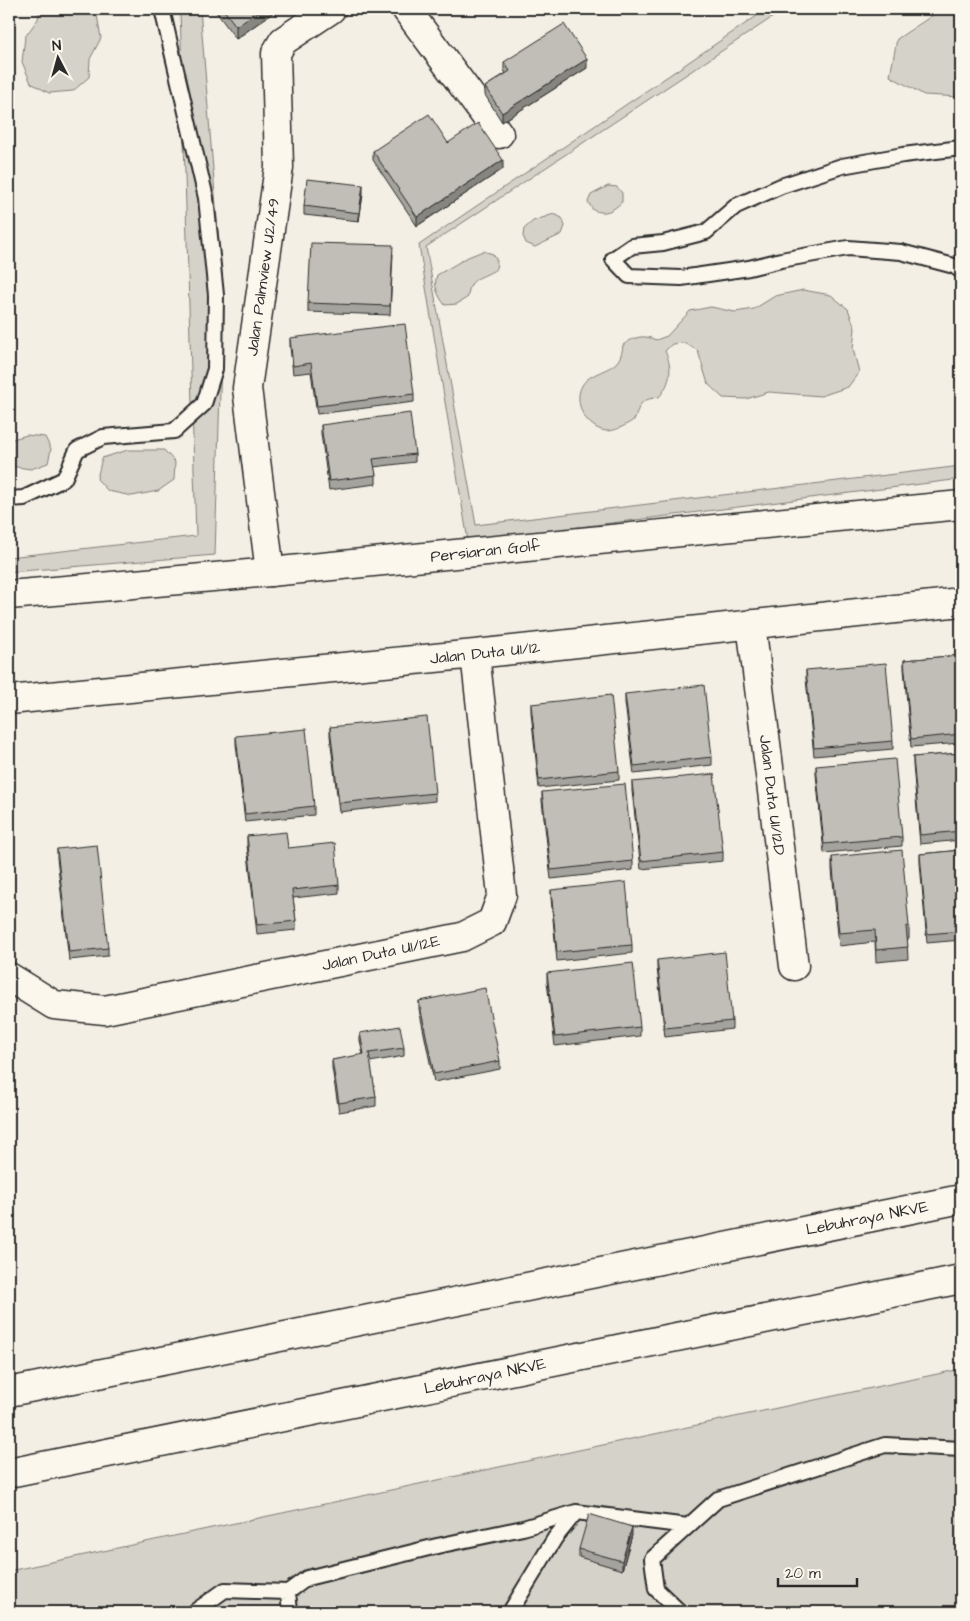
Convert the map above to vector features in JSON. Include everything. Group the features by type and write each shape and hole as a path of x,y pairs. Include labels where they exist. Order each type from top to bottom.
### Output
{"main road":[{"name":"Jalan Palmview U2/49","path":"270,572 248,388 279,167 276,53 282,41 331,9"},
{"path":"406,9 499,134"},
{"name":"Persiaran Golf","path":"9,594 270,572 961,505"},
{"name":"Jalan Duta U1/12","path":"9,700 475,654 961,602"},
{"name":"Jalan Duta U1/12D","path":"750,624 794,966"},
{"name":"Jalan Duta U1/12E","path":"9,977 54,1005 105,1010 462,936 492,922 502,895 475,654"},
{"name":"Lebuhraya NKVE","path":"9,1392 961,1199"},
{"name":"Lebuhraya NKVE","path":"9,1473 961,1279"}],"lane":[{"path":"9,499 24,498 64,478 78,450 103,437 174,431 204,404 215,369 216,295 206,198 162,9"},
{"path":"961,148 903,154 842,166 781,186 736,206 706,232 664,243 632,246 613,259 629,276 681,278 749,268 781,260 848,248 901,252 954,266 961,271"},
{"path":"680,1612 656,1589 652,1559 718,1499 885,1445 961,1449"},
{"path":"194,1612 225,1590 288,1592 307,1578 437,1546 523,1528 576,1512 688,1526"},
{"path":"510,1612 555,1538 576,1512"},
{"path":"288,1592 290,1612"}],"shaded area":[{"path":"40,9 91,9 97,15 101,38 90,59 89,77 73,91 49,93 31,83 22,62 25,37 38,19"},
{"path":"180,9 200,9 223,293 215,555 9,572 9,557 196,536"},
{"path":"767,9 785,9 426,247 476,525 961,466 961,479 468,541 419,245"},
{"path":"942,9 961,9 961,97 924,95 890,76 897,39"},
{"path":"608,186 617,187 622,193 622,202 609,211 593,210 588,202 591,195"},
{"path":"554,214 562,218 565,226 562,234 535,247 526,243 523,236 524,229 533,221"},
{"path":"483,251 493,254 497,261 496,269 477,279 471,285 468,297 457,304 445,305 437,291 437,275 468,257"},
{"path":"803,290 831,295 848,309 855,328 853,349 859,372 848,387 821,396 769,392 746,399 723,398 708,384 698,351 685,343 672,344 665,351 670,369 666,386 659,397 648,399 640,405 635,419 618,429 606,431 594,426 584,416 579,401 582,386 589,378 616,363 622,353 623,345 627,342 639,337 656,340 667,336 690,311 711,307 735,312 754,309 775,296"},
{"path":"27,435 45,437 51,449 48,463 31,469 9,466 9,440"},
{"path":"128,450 164,450 175,462 174,480 158,491 132,496 108,491 97,479 102,458"},
{"path":"961,1369 961,1612 9,1612 9,1571"}],"building":[{"path":"223,9 261,9 236,26"},
{"path":"564,24 587,59 502,113 485,87 510,71 504,62"},
{"path":"429,114 448,143 478,123 503,160 417,217 373,151"},
{"path":"307,179 363,185 359,213 304,206"},
{"path":"311,243 393,245 390,306 308,303"},
{"path":"405,324 414,394 317,406 311,363 293,366 290,338"},
{"path":"410,413 415,454 373,459 376,475 329,481 321,425"},
{"path":"961,655 961,734 911,739 904,660"},
{"path":"886,663 893,741 814,748 806,670"},
{"path":"704,685 712,757 634,766 625,694"},
{"path":"611,695 619,771 539,780 531,704"},
{"path":"427,717 435,793 339,803 330,727"},
{"path":"306,729 314,806 245,814 236,736"},
{"path":"961,753 961,831 920,835 913,757"},
{"path":"895,759 902,837 824,844 816,766"},
{"path":"714,774 723,852 641,861 632,782"},
{"path":"625,784 633,861 551,870 542,792"},
{"path":"286,832 288,848 335,843 339,885 292,890 296,921 257,925 247,836"},
{"path":"97,845 108,948 69,952 57,849"},
{"path":"902,850 909,926 906,927 908,947 876,950 875,930 839,933 832,857"},
{"path":"961,850 961,931 927,934 920,854"},
{"path":"626,882 632,945 557,952 551,890"},
{"path":"725,952 732,1021 665,1028 657,960"},
{"path":"633,963 640,1027 555,1037 547,973"},
{"path":"485,988 500,1061 434,1074 419,1001"},
{"path":"400,1026 404,1048 369,1053 376,1097 339,1103 332,1060 364,1054 360,1033"},
{"path":"589,1514 632,1527 622,1561 579,1549"}]}
